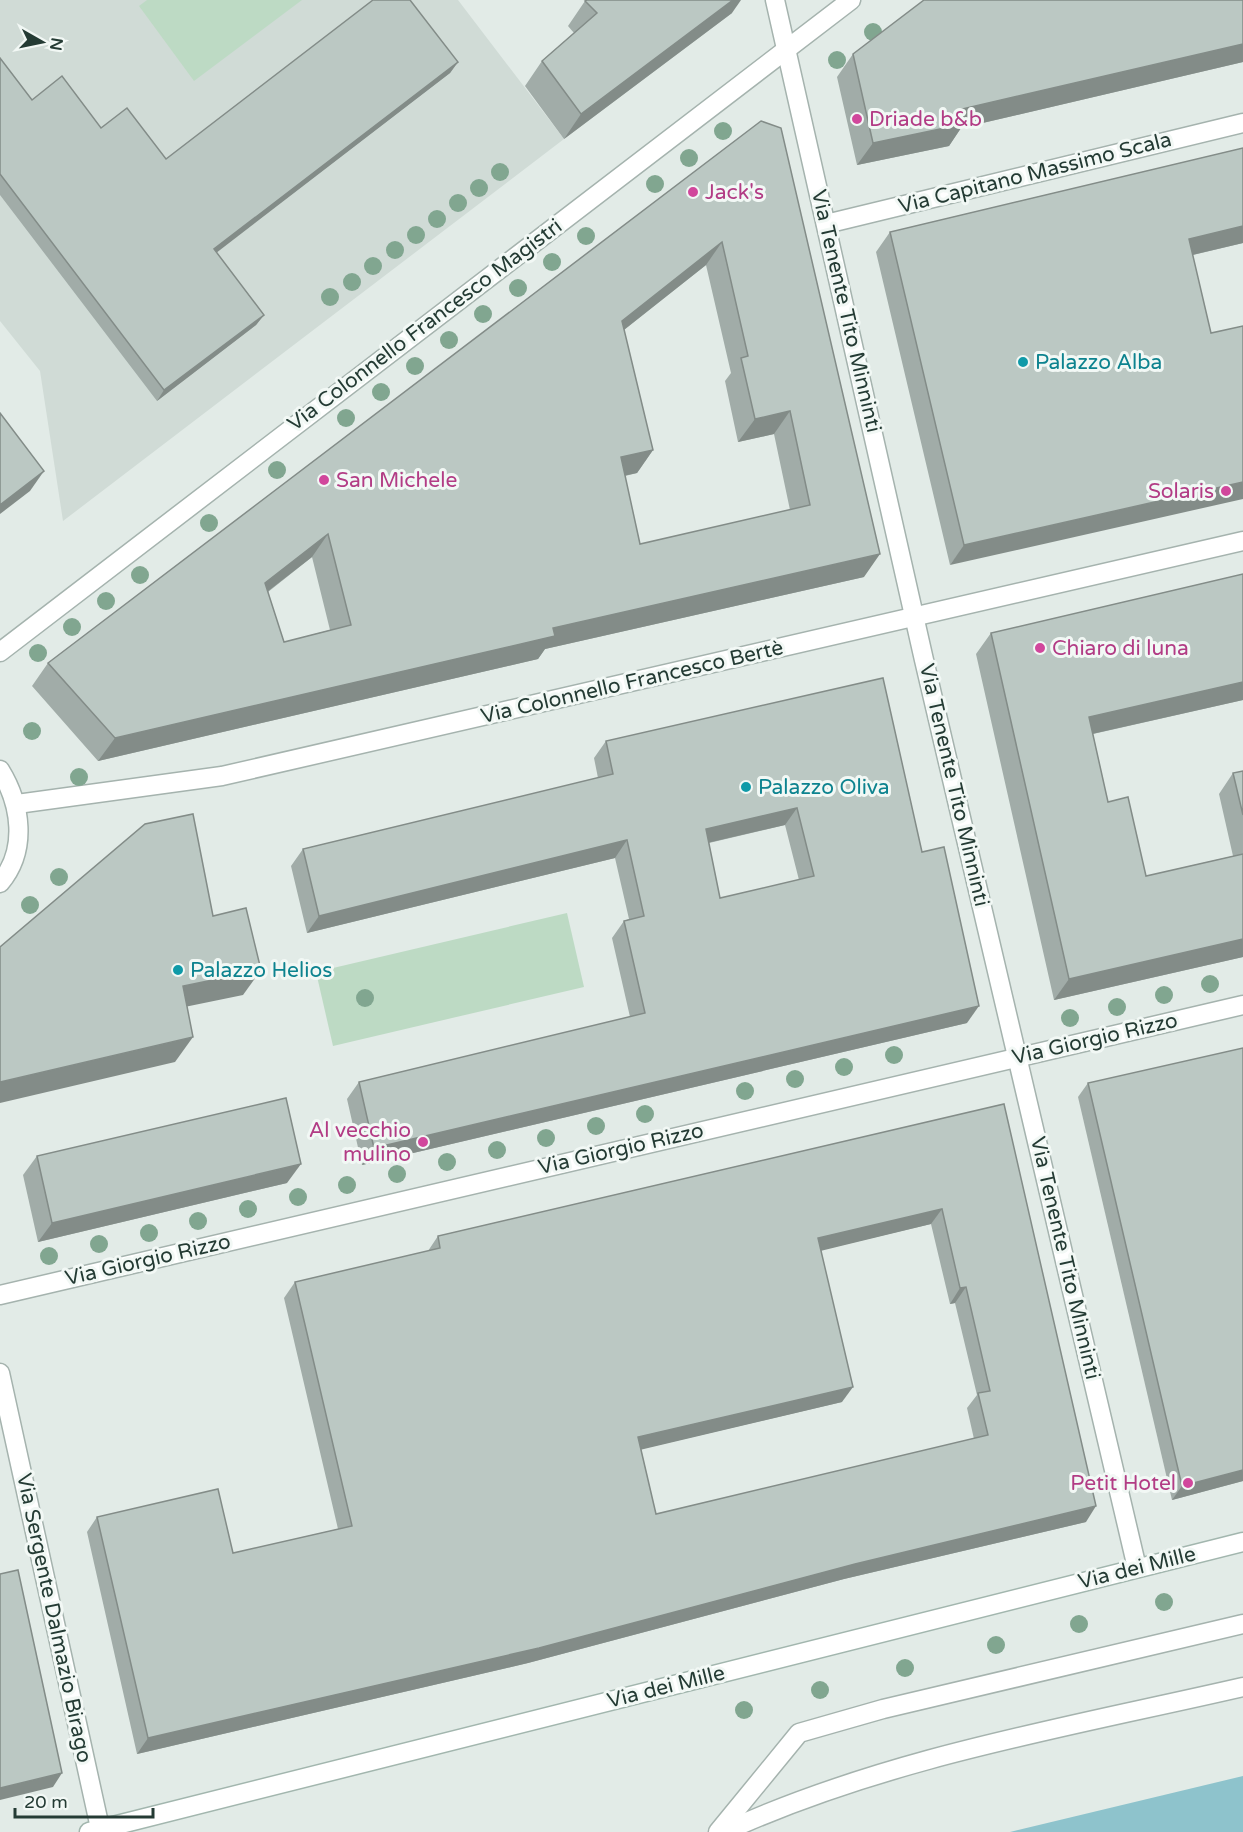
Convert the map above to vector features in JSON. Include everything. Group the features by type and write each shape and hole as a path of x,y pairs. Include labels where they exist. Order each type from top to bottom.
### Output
{"street":[{"name":"Via Tenente Tito Minninti","path":"775,0 915,617 1137,1568"},
{"name":"Via Colonnello Francesco Magistri","path":"0,652 851,0"},
{"name":"Via Capitano Massimo Scala","path":"826,224 1243,123"},
{"name":"Via Colonnello Francesco Bertè","path":"17,804 222,776 1243,541"},
{"path":"0,770 17,804 19,829 15,854 0,883"},
{"name":"Via Giorgio Rizzo","path":"0,1295 1243,1005"},
{"name":"Via Sergente Dalmazio Birago","path":"0,1373 95,1830"},
{"name":"Via dei Mille","path":"95,1830 1243,1542"},
{"path":"718,1832 799,1733 883,1709 1243,1624"},
{"path":"724,1832 757,1817 897,1767 1243,1687"}],"shaded area":[{"path":"0,0 458,0 564,139 63,521 40,371 0,321"}],"green space":[{"path":"147,0 302,0 194,81 139,6"},
{"path":"567,913 584,987 333,1046 316,972"}],"water":[{"path":"1243,1776 1243,1832 1010,1832"}],"building":[{"path":"373,0 410,0 458,62 214,249 264,315 164,390 0,174 0,58 32,100 62,76 101,128 127,108 166,159"},
{"path":"733,0 581,114 542,61 597,13 585,1"},
{"path":"924,0 1243,0 1243,44 962,109 964,124 873,143 853,54"},
{"path":"761,121 781,128 880,554 553,628 555,636 115,738 48,663","holes":["722,242 748,356 741,358 755,419 790,411 810,505 640,544 621,457 653,450 622,321","328,534 351,625 284,642 265,583"]},
{"path":"1243,148 1243,226 1189,239 1211,333 1243,326 1243,482 964,545 890,232"},
{"path":"0,413 44,471 0,505"},
{"path":"1243,574 1243,682 1089,717 1108,802 1128,797 1146,876 1243,854 1243,939 1069,979 991,633"},
{"path":"883,678 922,852 944,847 979,1006 374,1148 359,1082 645,1013 624,921 644,916 627,840 319,916 303,849 613,774 606,741","holes":["797,808 814,876 720,898 706,829"]},
{"path":"1243,771 1243,815 1233,773"},
{"name":"Palazzo Helios","path":"193,814 213,916 246,908 261,970 183,986 193,1037 0,1082 0,947 145,824"},
{"path":"1243,1048 1243,1470 1182,1486 1088,1083"},
{"path":"286,1098 301,1164 52,1223 37,1156"},
{"path":"1004,1104 1096,1506 855,1564 539,1648 148,1738 97,1517 218,1489 233,1553 352,1526 295,1282 440,1248 438,1236","holes":["942,1209 960,1288 966,1287 990,1391 978,1393 988,1435 656,1514 638,1437 853,1387 818,1238"]},
{"path":"18,1570 62,1773 0,1788 0,1574"}],"place":[{"name":"Driade b&b","path":"857,119"},
{"name":"Jack's","path":"693,192"},
{"name":"Palazzo Alba","path":"1023,362"},
{"name":"San Michele","path":"324,480"},
{"name":"Solaris","path":"1226,491"},
{"name":"Chiaro di luna","path":"1040,648"},
{"name":"Palazzo Oliva","path":"746,787"},
{"name":"Palazzo Helios","path":"178,970"},
{"name":"Al vecchio mulino","path":"423,1142"},
{"name":"Petit Hotel","path":"1188,1483"}]}
